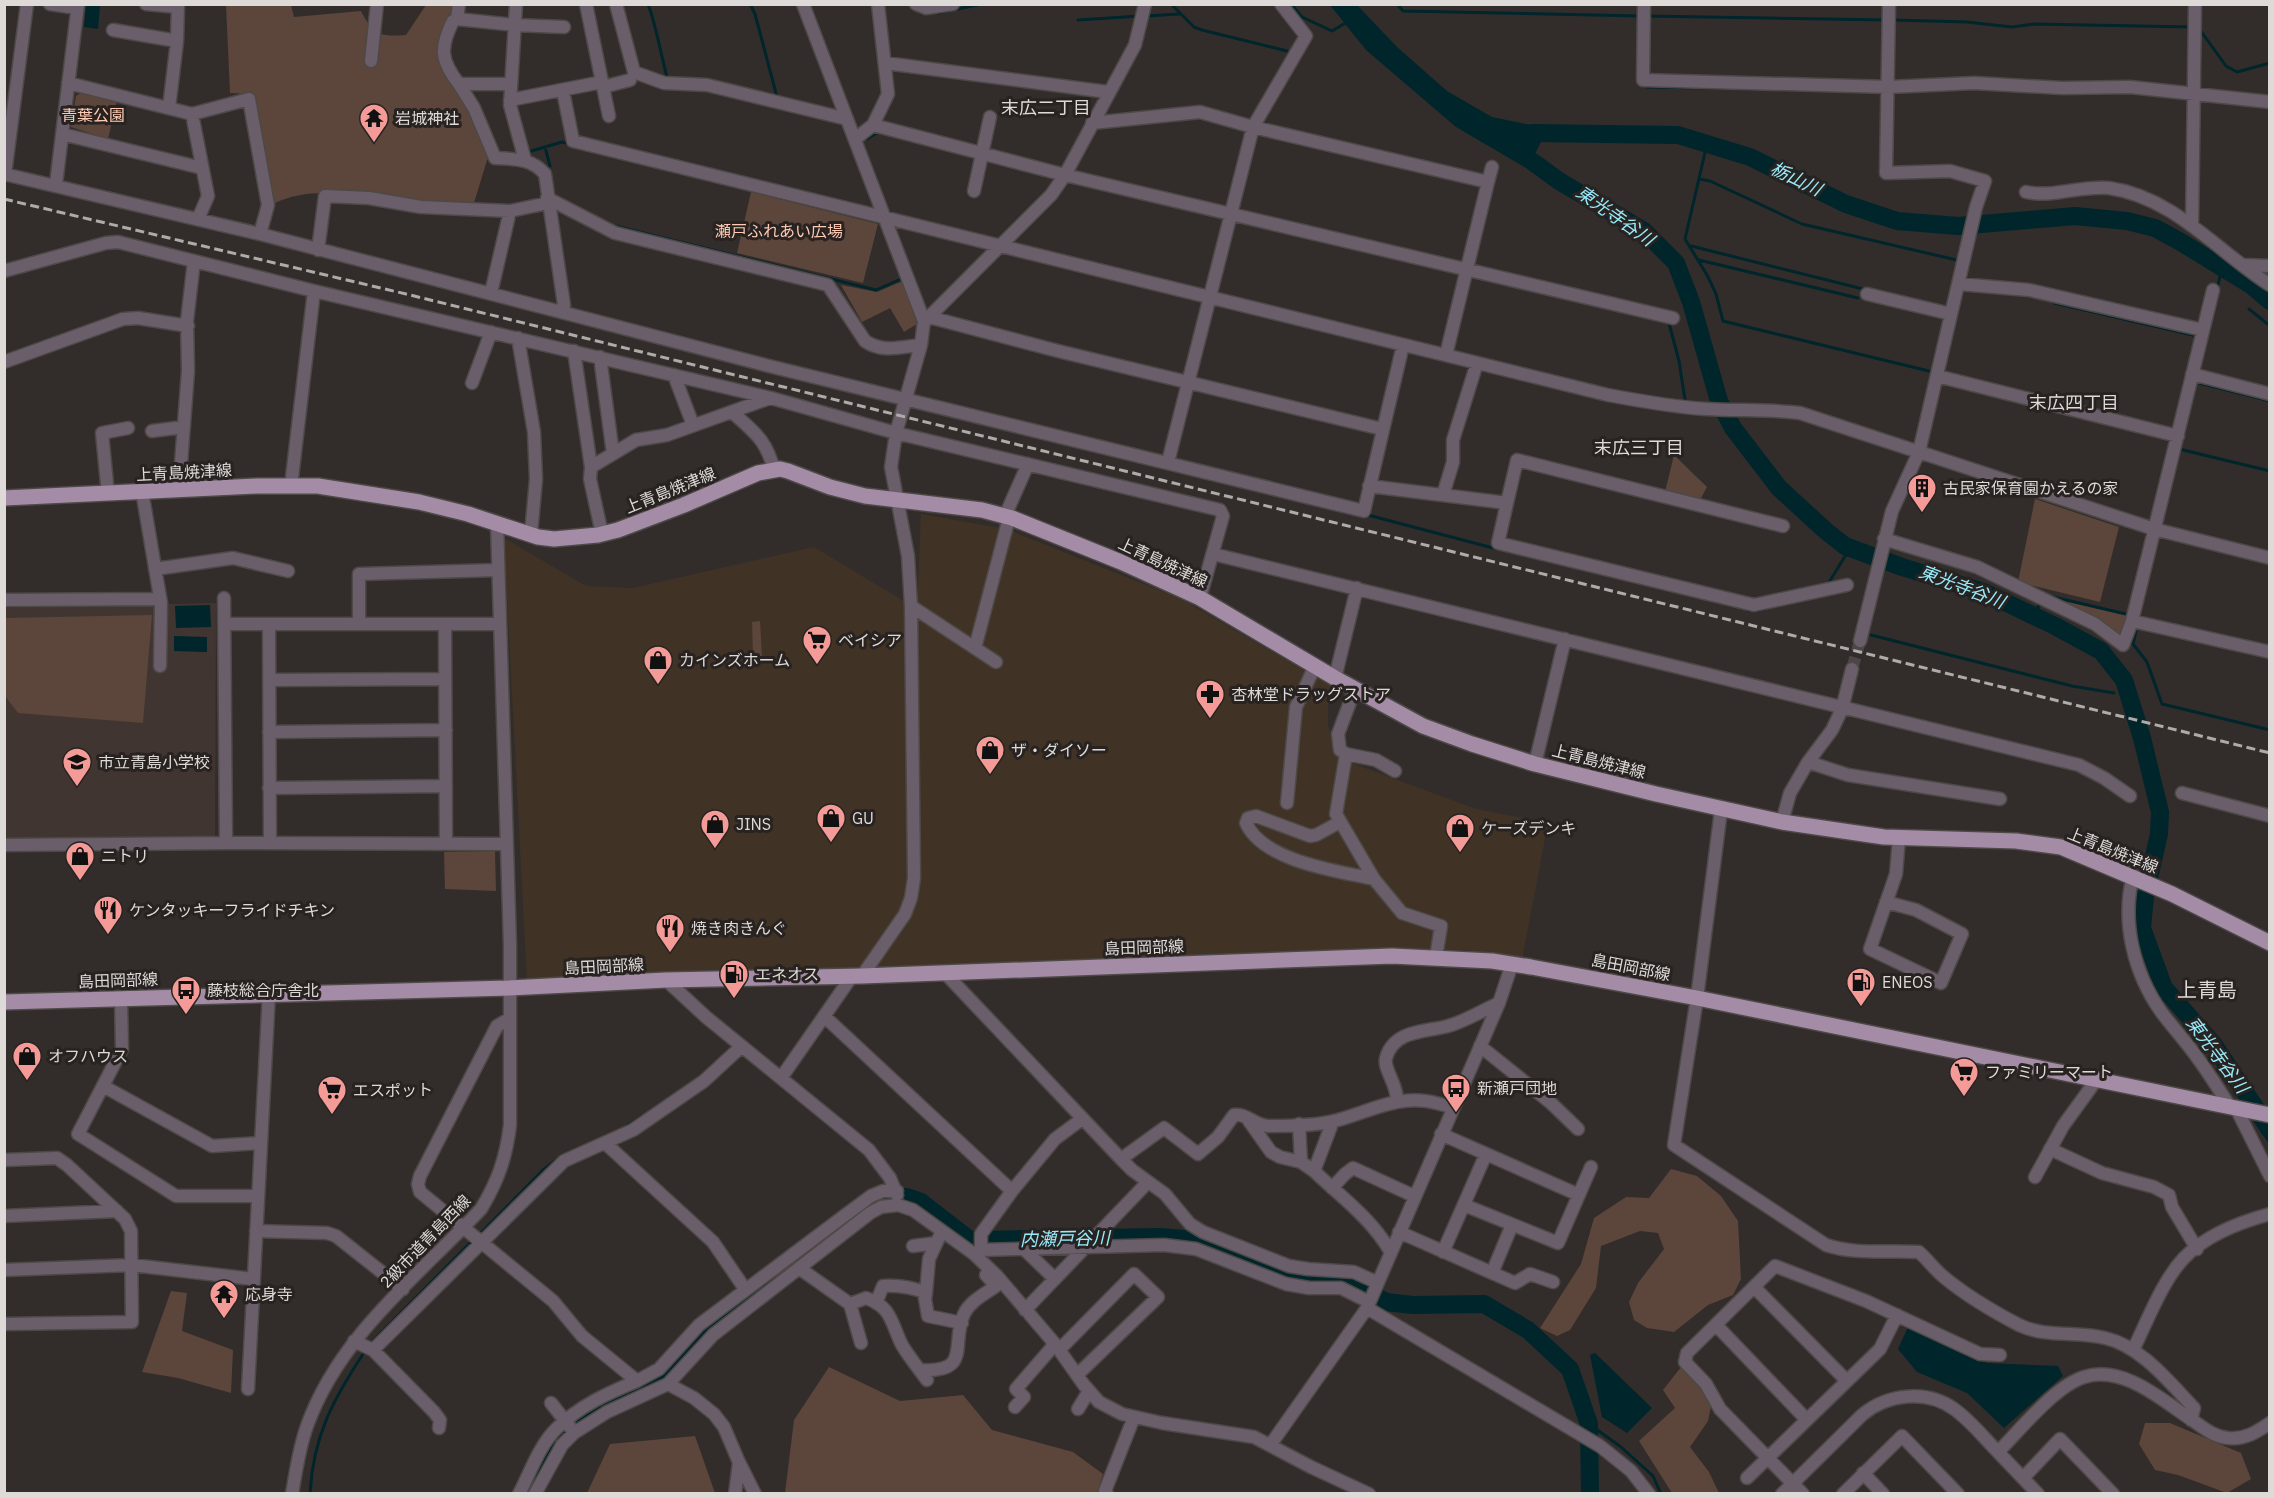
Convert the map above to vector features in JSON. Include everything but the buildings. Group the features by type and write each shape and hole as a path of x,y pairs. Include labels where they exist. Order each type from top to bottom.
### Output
{"main road":[{"name":"上青島焼津線","path":"4,498 318,486 419,502 554,539 602,534 640,523 758,473 774,470 788,471 840,490 899,501 982,510 1007,517 1121,562 1200,598 1335,678 1423,726 1472,744 1535,764 1721,810 1782,822 1840,832 1899,838 2016,842 2061,847 2168,892 2270,943"},
{"name":"島田岡部線","path":"4,1002 509,988 666,980 857,976 1336,958 1436,957 1512,964 1697,998 2270,1115"}],"street":[{"path":"27,4 7,132 5,174 56,184 260,234 561,311 565,314 906,399 1364,511 1403,345"},
{"path":"50,4 78,6 56,184"},
{"path":"146,4 178,6 177,41 169,108"},
{"path":"371,61 377,4"},
{"path":"458,19 459,4"},
{"path":"516,4 510,100 525,160"},
{"path":"586,4 609,116"},
{"path":"616,4 634,72 664,83 707,85 847,119"},
{"path":"802,4 927,319"},
{"path":"855,139 873,125 888,94 878,4"},
{"path":"916,4 926,8 953,4"},
{"path":"781,1078 824,1016 905,914 912,898 914,878 911,606 908,556 891,467 896,433 927,319 1051,195 1135,45 1145,4"},
{"path":"1168,462 1253,127 1306,36 1281,4"},
{"path":"1644,4 1643,80 1889,87 1974,83 2062,88 2130,87 2270,102"},
{"path":"1860,641 1892,511 1919,452 1976,207 1985,181 1950,171 1886,173 1889,4"},
{"path":"2192,226 2195,4"},
{"path":"561,311 564,305 545,174 540,168 525,160 495,158 474,108 444,60 443,48 453,21 458,19 514,26 564,27"},
{"path":"113,30 177,41"},
{"path":"885,63 1108,92"},
{"path":"510,100 630,80"},
{"path":"68,83 192,114 249,99 268,205 260,234"},
{"path":"459,84 511,84"},
{"path":"563,91 573,141 1608,394 1654,403 1707,409 1800,413 2154,529 2270,558"},
{"path":"1092,123 1193,112 1488,182"},
{"path":"192,114 208,196 198,219"},
{"path":"974,191 990,117"},
{"path":"873,125 1062,179 1230,220 1468,269 1673,318"},
{"path":"62,134 202,168"},
{"path":"1446,356 1492,167"},
{"path":"2026,192 2048,193 2085,187 2132,194 2153,203 2192,226 2244,265 2249,272 2270,285"},
{"path":"318,250 325,196 369,198 421,207 510,211 547,200 615,233 828,285 865,341 873,347 882,349 921,345"},
{"path":"491,293 510,211"},
{"path":"4,271 118,242 314,291 771,398 896,433 1220,510 1223,516 1200,598"},
{"path":"179,490 188,371 188,326 195,261"},
{"path":"2244,265 2270,266"},
{"path":"1959,284 2029,290 2203,330"},
{"path":"1883,541 1977,567 2095,624 2123,645 2132,621 2213,290"},
{"path":"291,486 314,291"},
{"path":"1867,294 1951,314"},
{"path":"4,362 123,319 138,318 188,326"},
{"path":"927,319 1382,429"},
{"path":"472,383 491,332"},
{"path":"518,338 534,432 536,479 531,534"},
{"path":"574,351 591,467 590,479 602,534"},
{"path":"600,357 613,454"},
{"path":"1443,495 1453,462 1453,440 1477,363"},
{"path":"2192,374 2270,394"},
{"path":"674,375 693,426"},
{"path":"1937,376 2178,436"},
{"path":"591,467 636,440 666,435 771,398"},
{"path":"732,412 762,439 774,470"},
{"path":"108,494 102,433 128,428"},
{"path":"152,431 184,428"},
{"path":"1783,526 1517,460 1498,543 1754,605 1847,585"},
{"path":"975,648 1007,517 1028,464"},
{"path":"1369,486 1507,503"},
{"path":"142,491 160,599 160,666"},
{"name":"2級市道青島西線","path":"292,1494 307,1426 334,1371 366,1326 482,1209 492,1191 507,1152 510,1125 507,844 497,524"},
{"path":"1213,554 2079,765 2104,778 2130,796"},
{"path":"155,569 233,558 288,571"},
{"path":"359,624 359,574 498,570"},
{"path":"1335,678 1357,588"},
{"path":"224,598 226,843"},
{"path":"4,600 160,599"},
{"path":"911,606 996,662"},
{"path":"2132,621 2270,652"},
{"path":"224,624 499,624"},
{"path":"269,624 270,843"},
{"path":"445,624 446,843"},
{"path":"1535,764 1565,639"},
{"path":"1287,803 1296,707 1315,666"},
{"path":"1782,822 1790,793 1808,762 1821,747 1842,709 1852,669"},
{"path":"270,680 445,679"},
{"path":"1355,689 1338,734 1340,750 1346,754 1376,760 1395,771"},
{"path":"269,732 446,730"},
{"path":"1346,754 1336,814 1374,879 1402,913 1441,926 1436,957"},
{"path":"1808,762 1848,775 2000,800"},
{"path":"270,788 446,786"},
{"path":"2182,793 2270,816"},
{"path":"1721,810 1697,998 1674,1145 1826,1245 1845,1251 1919,1252 1943,1277 2019,1325 2037,1331 2105,1338 2133,1350 2194,1408 2191,1420"},
{"path":"1341,822 1310,836 1256,816 1248,818 1246,823 1253,835 1273,850 1302,862 1374,879"},
{"path":"1886,902 1916,910 1962,934 1941,983 1870,949 1886,902 1896,874 1899,838"},
{"path":"4,845 507,844"},
{"path":"2133,876 2128,895 2130,931 2134,956 2143,982 2161,1011 2233,1107 2270,1176"},
{"path":"1271,1444 1368,1305 1499,1003 1512,964"},
{"path":"944,972 1121,1159 1165,1194 1190,1224 1203,1232 1289,1266 1354,1272 1375,1285"},
{"path":"666,980 868,1150 890,1178 897,1191 898,1205"},
{"path":"248,1389 269,993"},
{"path":"121,998 122,1049 78,1134 176,1196 257,1196"},
{"path":"1396,1102 1395,1085 1386,1067 1385,1059 1395,1043 1409,1033 1448,1026 1499,1003"},
{"path":"824,1016 1012,1191"},
{"path":"509,1018 497,1026 420,1176 418,1184 420,1192 553,1301 582,1336 637,1381"},
{"path":"373,1350 564,1161 633,1130 704,1081 742,1046"},
{"path":"1480,1046 1551,1103 1578,1129"},
{"path":"2035,1177 2050,1149 2097,1079"},
{"path":"103,1086 212,1146 260,1143"},
{"path":"1121,1159 1164,1128 1198,1154 1218,1137 1234,1114 1241,1114 1265,1126 1334,1121 1376,1106 1415,1099 1436,1102 1453,1108"},
{"path":"1246,1117 1272,1152 1280,1157 1301,1162 1314,1171 1374,1226 1390,1251"},
{"path":"977,1252 981,1234 1012,1191 1055,1138 1082,1119"},
{"path":"1314,1171 1334,1121"},
{"path":"1299,1124 1301,1162"},
{"path":"1441,1134 1579,1195"},
{"path":"605,1143 713,1242 746,1289"},
{"path":"2050,1149 2102,1173 2154,1187 2169,1196 2172,1207 2197,1248"},
{"path":"1443,1252 1486,1154"},
{"path":"4,1160 57,1158 67,1165 126,1219 131,1231 132,1265 132,1322 4,1324"},
{"path":"1464,1205 1558,1244 1591,1167"},
{"path":"1332,1188 1353,1168 1414,1196"},
{"path":"1021,1306 1054,1279 1148,1182"},
{"path":"519,1494 546,1442 556,1429 594,1401 659,1369 699,1325 871,1196 883,1191 897,1191"},
{"path":"535,1494 559,1450 574,1432 602,1415 669,1382 713,1335 870,1213 881,1208 898,1205 913,1210 939,1236 986,1275 1004,1295 1021,1306"},
{"path":"4,1216 117,1211"},
{"path":"2133,1350 2167,1282 2184,1258 2210,1239 2244,1221 2270,1214"},
{"path":"1491,1273 1512,1224"},
{"path":"256,1231 327,1233 336,1236 403,1289"},
{"path":"1398,1232 1515,1283 1530,1274 1553,1282"},
{"path":"939,1236 929,1259 925,1299 928,1316 962,1323"},
{"path":"913,1246 939,1236 977,1252 1057,1347 1099,1402 1122,1414 1134,1417 1254,1437 1369,1494"},
{"path":"977,1252 1023,1248 1164,1245 1196,1249 1286,1284 1310,1288 1341,1288 1600,1446 1631,1471 1649,1494"},
{"path":"1023,1248 1054,1279"},
{"path":"4,1270 132,1265 253,1279"},
{"path":"1803,1494 1720,1409 1706,1384 1685,1362 1688,1353 1775,1266 1866,1301 1980,1354 2000,1354"},
{"path":"799,1268 850,1304 861,1343"},
{"path":"767,1273 777,1285"},
{"path":"1015,1407 1024,1396 1016,1389 1134,1274 1158,1297 1077,1375"},
{"path":"876,1303 884,1286 915,1288 926,1293"},
{"path":"850,1304 866,1298 876,1303 892,1319 902,1345 924,1375 942,1370 952,1364 958,1353 964,1314 974,1302 996,1286"},
{"path":"1754,1287 1847,1381"},
{"path":"1747,1478 1880,1349 1897,1315"},
{"path":"1716,1325 1807,1420"},
{"path":"354,1341 373,1350 434,1412 440,1420 438,1428"},
{"path":"659,1369 669,1382 714,1414 724,1427 755,1494"},
{"path":"1998,1452 2066,1386 2094,1375 2122,1377 2213,1434 2228,1438 2251,1434 2270,1423"},
{"path":"1078,1409 1089,1391"},
{"path":"1782,1494 1871,1408 1894,1398 1924,1397 1953,1408 2038,1494"},
{"path":"594,1401 602,1415"},
{"path":"551,1403 574,1432"},
{"path":"1107,1494 1105,1491 1134,1417"},
{"path":"1843,1494 1902,1436 1958,1494"},
{"path":"2023,1478 2060,1439 2113,1494"},
{"path":"546,1442 559,1450"},
{"path":"735,1494 740,1463"},
{"path":"1863,1473 1882,1494"}],"shaded area":[{"path":"921,514 1006,529 1181,599 1333,687 1328,707 1328,726 1338,758 1476,809 1548,823 1521,965 1468,950 1405,949 527,981 504,538 586,586 633,588 814,547 917,609"},
{"path":"216,603 215,836 5,839 4,608"}],"green space":[{"path":"226,5 291,5 294,17 361,11 369,25 378,33 397,36 406,35 426,5 455,5 441,42 488,157 474,203 404,203 329,193 292,197 273,204 253,94 230,93"},
{"name":"青葉公園","path":"81,93 117,101 108,139 71,127 76,96"},
{"name":"瀬戸ふれあい広場","path":"751,192 878,224 863,283 737,253"},
{"path":"903,281 917,324 904,332 890,308 862,322 841,285 877,292"},
{"path":"1674,455 1707,487 1700,500 1665,492"},
{"path":"2035,499 2119,527 2100,602 2018,582"},
{"path":"2051,597 2127,615 2123,637"},
{"path":"152,615 143,723 18,713 5,696 5,618"},
{"path":"760,621 762,656 753,656 752,622"},
{"path":"495,851 496,891 445,889 444,852"},
{"path":"1671,1169 1697,1176 1721,1196 1738,1221 1741,1279 1733,1295 1708,1305 1674,1332 1647,1328 1634,1320 1629,1302 1638,1283 1664,1249 1658,1233 1640,1231 1601,1246 1596,1288 1570,1330 1557,1336 1540,1328 1581,1264 1594,1218 1626,1197 1649,1198"},
{"path":"171,1291 187,1293 182,1331 233,1350 231,1393 178,1378 142,1372"},
{"path":"1685,1362 1711,1406 1708,1421 1690,1447 1709,1472 1719,1493 1672,1493 1639,1441 1675,1408 1663,1390"},
{"path":"829,1367 900,1401 963,1395 992,1430 1073,1452 1103,1474 1097,1493 785,1493 794,1420"},
{"path":"2145,1423 2170,1423 2241,1453 2251,1479 2227,1493 2178,1475 2155,1470 2139,1444"},
{"path":"695,1436 715,1493 587,1493 610,1444"}],"water":[{"path":"86,5 100,5 98,29 84,27"},
{"path":"1330,5 1357,5 1397,47 1447,91 1492,117 1556,130 1554,140 1541,142 1535,154 1554,171 1550,182 1456,127 1366,50"},
{"path":"210,605 211,627 176,628 175,606"},
{"path":"174,636 207,637 207,652 174,651"},
{"path":"1908,1327 1987,1363 2058,1366 2063,1376 2004,1428 1967,1393 1917,1372 1898,1349"},
{"path":"1595,1353 1652,1408 1627,1433 1602,1417 1590,1355"}],"waterway":[{"path":"648,4 667,77"},
{"path":"750,4 755,14 777,97"},
{"path":"938,13 982,4"},
{"path":"1171,4 1194,27 1287,51"},
{"path":"1291,4 1302,17 1332,31 1347,22"},
{"path":"1397,4 1403,11 1640,16"},
{"path":"1146,16 1180,14"},
{"path":"1078,20 1140,16"},
{"path":"1647,16 1886,20"},
{"path":"1893,20 1967,22 2012,27 2034,24 2192,27"},
{"path":"2198,27 2226,66 2237,72 2270,63"},
{"path":"1647,87 1760,89"},
{"path":"867,139 878,132"},
{"name":"栃山川","path":"1532,133 1678,135 1750,157 1846,204 1897,221 1958,226 2075,216 2127,221 2155,228 2179,241 2251,285 2270,301"},
{"path":"528,152 562,142 571,144"},
{"path":"1707,144 1685,239 1716,294 1723,321 1933,372"},
{"path":"545,147 550,166"},
{"name":"東光寺谷川","path":"1533,162 1559,181 1644,231 1676,263 1691,302 1719,401 1733,428 1779,488 1826,531 1845,546 1902,567 1984,592 2055,626 2101,651 2124,680 2142,738 2160,812 2159,834 2145,896 2142,928 2164,988 2214,1045 2270,1130"},
{"path":"1699,179 1710,181 1802,224 1961,261"},
{"path":"605,221 615,226 876,290 901,279"},
{"path":"1976,235 1978,224"},
{"path":"1691,246 1867,290"},
{"path":"1699,260 1858,298"},
{"path":"2217,290 2222,267"},
{"path":"2054,303 2197,336"},
{"path":"2249,309 2270,326"},
{"path":"1666,322 1669,323 1679,361 1685,400"},
{"path":"2195,382 2270,401"},
{"path":"2179,449 2270,471"},
{"path":"1364,514 1497,549"},
{"path":"1828,584 1850,548"},
{"path":"2049,596 2130,615"},
{"path":"2032,615 2041,603"},
{"path":"1748,610 1765,609"},
{"path":"2137,626 2133,644 2147,662 2162,704 2270,730"},
{"path":"1871,635 2072,686 2114,693"},
{"path":"624,1128 644,1115"},
{"path":"2255,1119 2270,1143"},
{"path":"479,1235 543,1170 563,1155"},
{"name":"内瀬戸谷川","path":"528,1494 549,1452 563,1432 583,1415 666,1373 705,1331 869,1204 887,1197 907,1197 921,1202 970,1240 1161,1237 1195,1240 1268,1270 1298,1278 1334,1279 1353,1284 1386,1302 1413,1305 1484,1304 1528,1330 1570,1369 1589,1424 1590,1494"},
{"path":"369,1345 474,1239"},
{"path":"310,1494 316,1453 327,1418 365,1351"},
{"path":"1589,1424 1621,1447 1653,1476 1661,1494"}],"tunnel":[{"path":"1852,669 1860,641"}],"railway":[{"path":"4,199 406,294 2270,753"}],"place":[{"name":"岩城神社","path":"374,144"},
{"name":"古民家保育園かえるの家","path":"1922,514"},
{"name":"ベイシア","path":"817,666"},
{"name":"カインズホーム","path":"658,686"},
{"name":"杏林堂ドラッグストア","path":"1210,720"},
{"name":"ザ・ダイソー","path":"990,776"},
{"name":"市立青島小学校","path":"77,788"},
{"name":"GU","path":"831,844"},
{"name":"JINS","path":"715,850"},
{"name":"ケーズデンキ","path":"1460,854"},
{"name":"ニトリ","path":"80,882"},
{"name":"ケンタッキーフライドチキン","path":"108,936"},
{"name":"焼き肉きんぐ","path":"670,954"},
{"name":"エネオス","path":"734,1000"},
{"name":"ENEOS","path":"1861,1008"},
{"name":"藤枝総合庁舎北","path":"186,1016"},
{"name":"オフハウス","path":"27,1082"},
{"name":"ファミリーマート","path":"1964,1098"},
{"name":"新瀬戸団地","path":"1456,1114"},
{"name":"エスポット","path":"332,1116"},
{"name":"応身寺","path":"224,1320"}],"district":[{"name":"末広二丁目","path":"1046,108"},
{"name":"末広四丁目","path":"2074,403"},
{"name":"末広三丁目","path":"1639,448"},
{"name":"上青島","path":"2207,990"}]}
